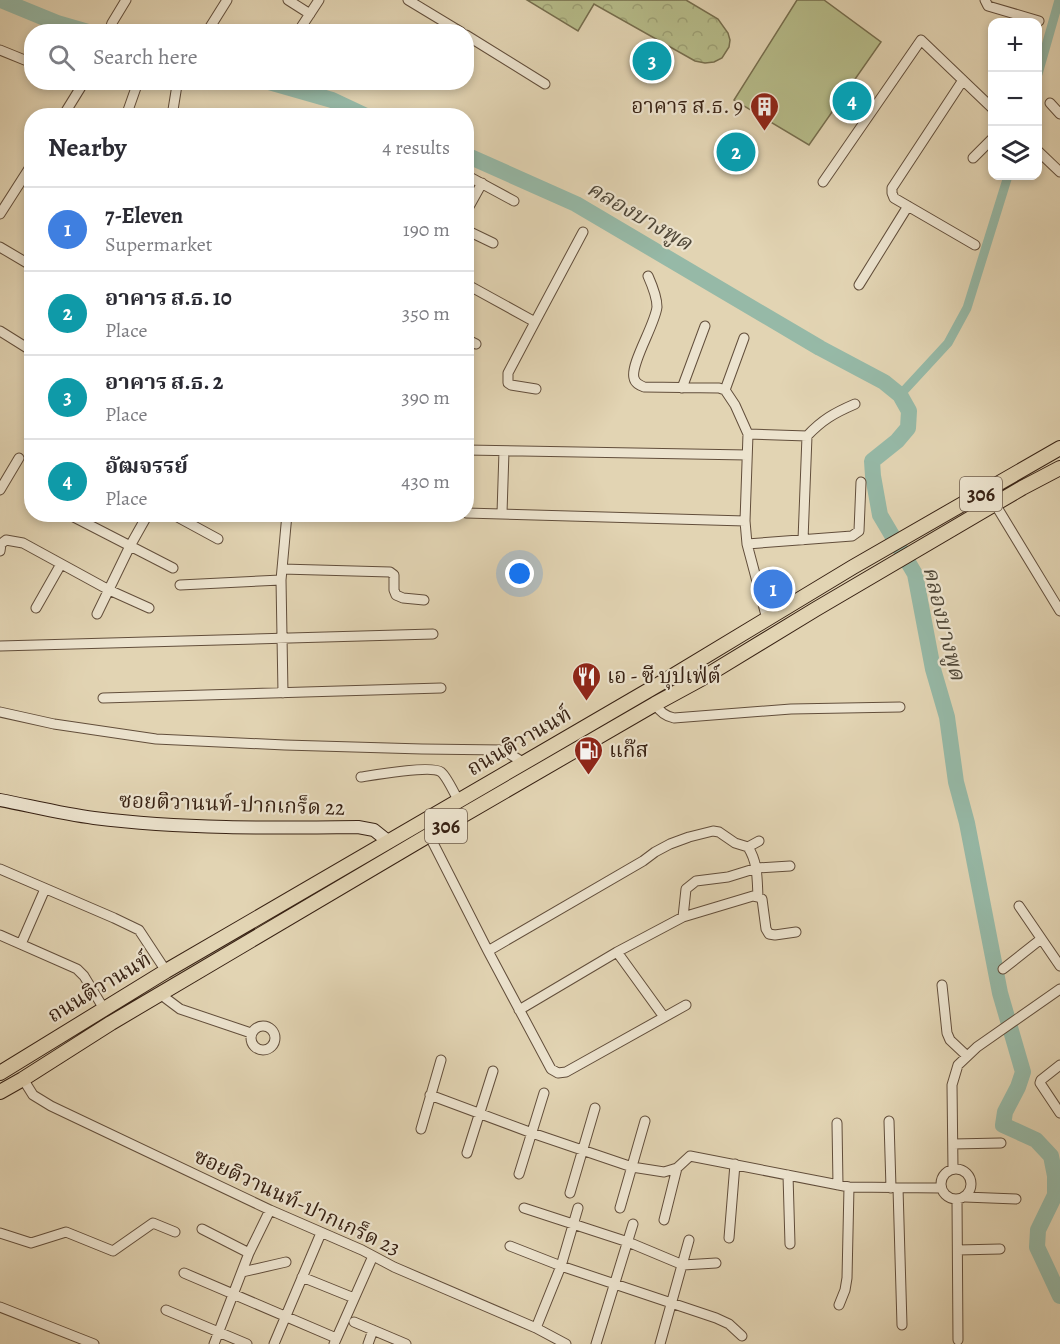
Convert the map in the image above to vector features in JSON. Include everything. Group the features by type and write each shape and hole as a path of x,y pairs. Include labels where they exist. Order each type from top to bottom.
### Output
{"main road":[{"name":"ถนนติวานนท์","path":"0,1073 166,971 662,683 1060,448"},
{"name":"ถนนติวานนท์","path":"0,1092 397,854 701,679 994,504 1060,468"},
{"path":"389,842 397,854"}],"street":[{"path":"113,24 126,0"},
{"path":"212,24 227,0"},
{"path":"288,0 310,14"},
{"path":"304,24 319,0"},
{"path":"408,0 448,24"},
{"path":"985,0 988,6 1029,18"},
{"path":"474,40 545,84"},
{"path":"823,182 921,40 988,103"},
{"path":"0,50 24,60"},
{"path":"963,80 892,188 892,193 894,198 975,245"},
{"path":"68,108 79,90"},
{"path":"129,108 135,90"},
{"path":"173,108 176,90"},
{"path":"1050,103 1060,114"},
{"path":"973,158 988,144"},
{"path":"1042,155 1060,171"},
{"path":"474,179 514,201"},
{"path":"0,214 24,182"},
{"path":"474,198 482,183"},
{"path":"859,285 908,206"},
{"path":"536,389 512,385 507,378 583,232"},
{"path":"474,234 493,243"},
{"path":"0,247 24,261"},
{"path":"648,276 653,286 657,308 633,376 635,381 644,387 719,388 725,390 735,405 748,434 747,544 767,619"},
{"path":"474,288 536,322"},
{"path":"682,388 705,326"},
{"path":"0,332 24,346"},
{"path":"725,390 744,338"},
{"path":"803,540 807,436 818,423 855,404"},
{"path":"748,434 807,436"},
{"path":"474,450 747,455"},
{"path":"502,513 504,451"},
{"path":"0,490 19,458"},
{"path":"747,544 856,534 859,531 861,482"},
{"path":"994,504 1060,611"},
{"path":"474,513 746,521"},
{"path":"84,522 172,568"},
{"path":"97,614 144,522"},
{"path":"187,522 218,538"},
{"path":"283,693 281,580 286,522"},
{"path":"0,551 1,544 6,540 23,543 109,590 149,608"},
{"path":"36,608 61,564"},
{"path":"282,569 390,572 394,575 396,596 424,600"},
{"path":"180,585 281,580"},
{"path":"0,646 433,634"},
{"path":"103,698 441,688"},
{"path":"655,704 660,712 674,718 791,709 900,707"},
{"path":"0,712 54,724 156,739 285,746 503,750 523,762"},
{"path":"360,777 435,769 442,772 458,800"},
{"name":"ซอยติวานนท์-ปากเกร็ด 22","path":"0,800 93,818 151,823 247,828 358,827 374,830 389,842"},
{"path":"488,951 655,852 689,837 713,831 720,832 735,843 748,847 757,868 758,897"},
{"path":"429,836 551,1069 558,1073 566,1072 686,1005"},
{"path":"748,847 759,842"},
{"path":"683,917 686,889 696,881 728,877 757,868 790,866"},
{"path":"0,870 139,930 166,971"},
{"path":"21,944 45,889"},
{"path":"519,1010 617,952 683,917 753,896 762,899 766,929 769,934 796,932"},
{"path":"1019,906 1060,966"},
{"path":"0,935 76,969 84,975 104,1009"},
{"path":"1003,969 1041,939"},
{"path":"617,952 664,1017"},
{"path":"942,985 946,1033 967,1056"},
{"path":"953,1169 952,1085 958,1065 977,1047 1060,989"},
{"path":"160,994 180,1009 251,1033"},
{"path":"421,1129 441,1060"},
{"path":"1060,1065 1040,1083 1060,1113"},
{"path":"467,1153 493,1071"},
{"name":"ซอยติวานนท์-ปากเกร็ด 23","path":"23,1079 33,1095 51,1106 270,1210 394,1267 536,1328 566,1344"},
{"path":"519,1174 544,1093"},
{"path":"430,1095 632,1167 664,1172 677,1168 690,1156 849,1187 941,1188"},
{"path":"570,1193 595,1108"},
{"path":"620,1208 645,1121"},
{"path":"889,1121 902,1325"},
{"path":"837,1123 838,1185"},
{"path":"953,1144 1001,1143"},
{"path":"729,1238 735,1164"},
{"path":"664,1220 677,1168"},
{"path":"958,1340 958,1250 961,1198 971,1189 970,1178 963,1171 953,1169 941,1179 941,1188 947,1197 961,1198 1017,1199"},
{"path":"788,1175 790,1244"},
{"path":"839,1305 847,1278 849,1187"},
{"path":"524,1208 628,1242 683,1265 716,1263"},
{"path":"536,1328 561,1266 578,1208"},
{"path":"214,1344 249,1253 270,1210"},
{"path":"0,1233 31,1243 66,1232 113,1251 153,1223 175,1232"},
{"path":"596,1344 633,1224"},
{"path":"202,1229 249,1253"},
{"path":"274,1344 321,1233"},
{"path":"660,1344 689,1240"},
{"path":"510,1246 724,1322 742,1336"},
{"path":"958,1250 1000,1249"},
{"path":"184,1273 286,1316 335,1341 373,1256"},
{"path":"242,1272 286,1262"},
{"path":"302,1277 354,1298"},
{"path":"0,1307 94,1344"},
{"path":"166,1310 247,1344"},
{"path":"354,1322 406,1344"},
{"path":"368,1344 373,1330"}],"green space":[{"path":"527,0 686,0 718,19 728,33 729,47 722,58 714,62 695,61 594,4 578,31"},
{"path":"797,0 824,0 881,42 809,145 734,100"}],"waterway":[{"name":"คลองบางพูด","path":"1,0 60,24"},
{"path":"1039,72 1059,0"},
{"name":"คลองบางพูด","path":"297,90 332,100 349,108"},
{"name":"คลองบางพูด","path":"474,159 576,204 820,348 884,382 900,395 909,411 908,428 897,441 872,461 873,476 880,515 915,574 933,669 947,717 956,782 967,823 1000,993 1023,1072 1005,1112 1003,1125 1036,1140 1051,1156 1055,1176 1055,1195 1038,1230 1037,1247 1060,1296"},
{"path":"900,395 948,343 967,308 1007,180"}],"place":[{"name":"อาคาร ส.ธ. 2","path":"652,61"},
{"name":"อัฒจรรย์","path":"852,101"},
{"name":"อาคาร ส.ธ. 9","path":"764,132"},
{"name":"อาคาร ส.ธ. 10","path":"736,152"},
{"name":"7-Eleven","path":"773,589"},
{"name":"เอ - ซี บุปเฟ่ต์","path":"586,702"},
{"name":"แก๊ส","path":"588,776"}]}
